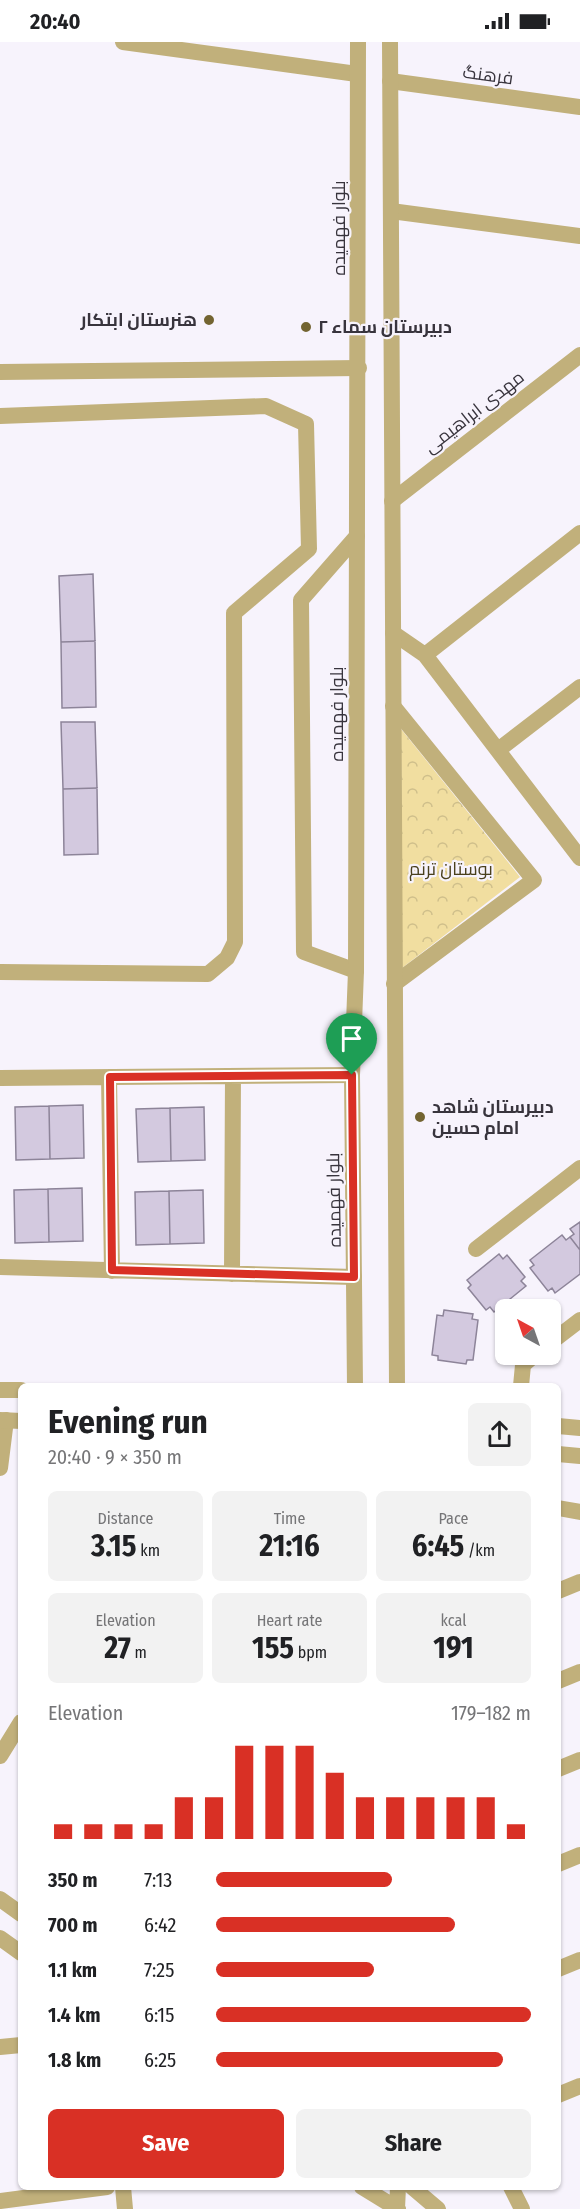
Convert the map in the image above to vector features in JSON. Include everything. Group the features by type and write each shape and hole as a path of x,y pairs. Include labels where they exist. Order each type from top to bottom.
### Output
{"street":[{"path":"123,42 357,74"},
{"name":"بلوار فهمیده","path":"355,1383 352,1075 356,971 358,42"},
{"path":"390,42 397,1383"},
{"name":"فرهنگ","path":"390,81 580,106"},
{"path":"391,211 580,236"},
{"name":"مهدی ابراهیمی","path":"392,501 580,355"},
{"path":"0,372 359,368"},
{"path":"0,416 266,406 306,424 309,549 234,613 235,942 227,958 208,974 0,972"},
{"path":"425,655 580,533"},
{"path":"356,971 304,952 301,600 357,536"},
{"path":"393,633 425,655 580,858"},
{"path":"498,750 580,687"},
{"path":"393,706 534,880 394,984"},
{"path":"0,1077 352,1075"},
{"path":"232,1274 233,1076"},
{"path":"110,1077 112,1270"},
{"path":"476,1249 580,1168"},
{"path":"0,1267 354,1277"},
{"path":"561,1335 580,1320"},
{"path":"522,1383 523,1365"},
{"path":"0,1390 18,1390"},
{"path":"0,1468 9,1420"},
{"path":"561,1426 580,1428"},
{"path":"561,1454 580,1456"},
{"path":"561,1590 580,1582"},
{"path":"561,1680 580,1672"},
{"path":"0,1756 18,1727"},
{"path":"561,1768 580,1760"},
{"path":"561,1863 580,1855"},
{"path":"0,1899 18,1912"},
{"path":"0,1938 18,1951"},
{"path":"561,1968 580,1960"},
{"path":"0,2048 18,2045"},
{"path":"561,2094 580,2086"},
{"path":"0,2201 84,2190"},
{"path":"123,2190 125,2209"},
{"path":"370,2194 398,2209 398,2190"},
{"path":"416,2190 438,2209"},
{"path":"512,2190 522,2209"}],"green space":[{"name":"بوستان ترنم","path":"401,729 520,877 402,968"}],"building":[{"path":"93,574 95,641 61,642 59,576"},
{"path":"95,641 96,707 62,708 61,642"},
{"path":"61,722 95,722 97,788 63,789"},
{"path":"97,788 98,854 64,855 63,789"},
{"path":"83,1105 84,1158 50,1159 49,1106"},
{"path":"49,1106 50,1159 16,1160 15,1107"},
{"path":"204,1107 205,1160 171,1161 170,1108"},
{"path":"170,1108 171,1161 138,1162 136,1109"},
{"path":"82,1188 83,1241 49,1242 48,1189"},
{"path":"48,1189 49,1242 15,1243 14,1190"},
{"path":"203,1190 204,1243 170,1244 169,1191"},
{"path":"169,1191 170,1244 136,1245 135,1192"},
{"path":"580,1222 580,1250 570,1237 574,1234 570,1229"},
{"path":"562,1235 566,1240 570,1237 580,1250 580,1274 555,1293 552,1288 548,1291 530,1268 534,1265 530,1260"},
{"path":"499,1254 503,1259 507,1255 525,1277 521,1281 526,1286 510,1299 495,1299 494,1312 490,1307 486,1310 468,1288 471,1285 467,1280"},
{"path":"444,1310 473,1314 472,1319 478,1320 473,1360 467,1360 466,1364 438,1360 438,1356 432,1355 437,1315 443,1316"}],"place":[{"name":"هنرستان ابتکار","path":"209,320"},
{"name":"دبیرستان سماء ٢","path":"306,327"},
{"name":"دبیرستان شاهد امام حسین","path":"420,1117"}],"route":[{"path":"352,1075 354,1277 112,1270 110,1077 352,1075"}]}
